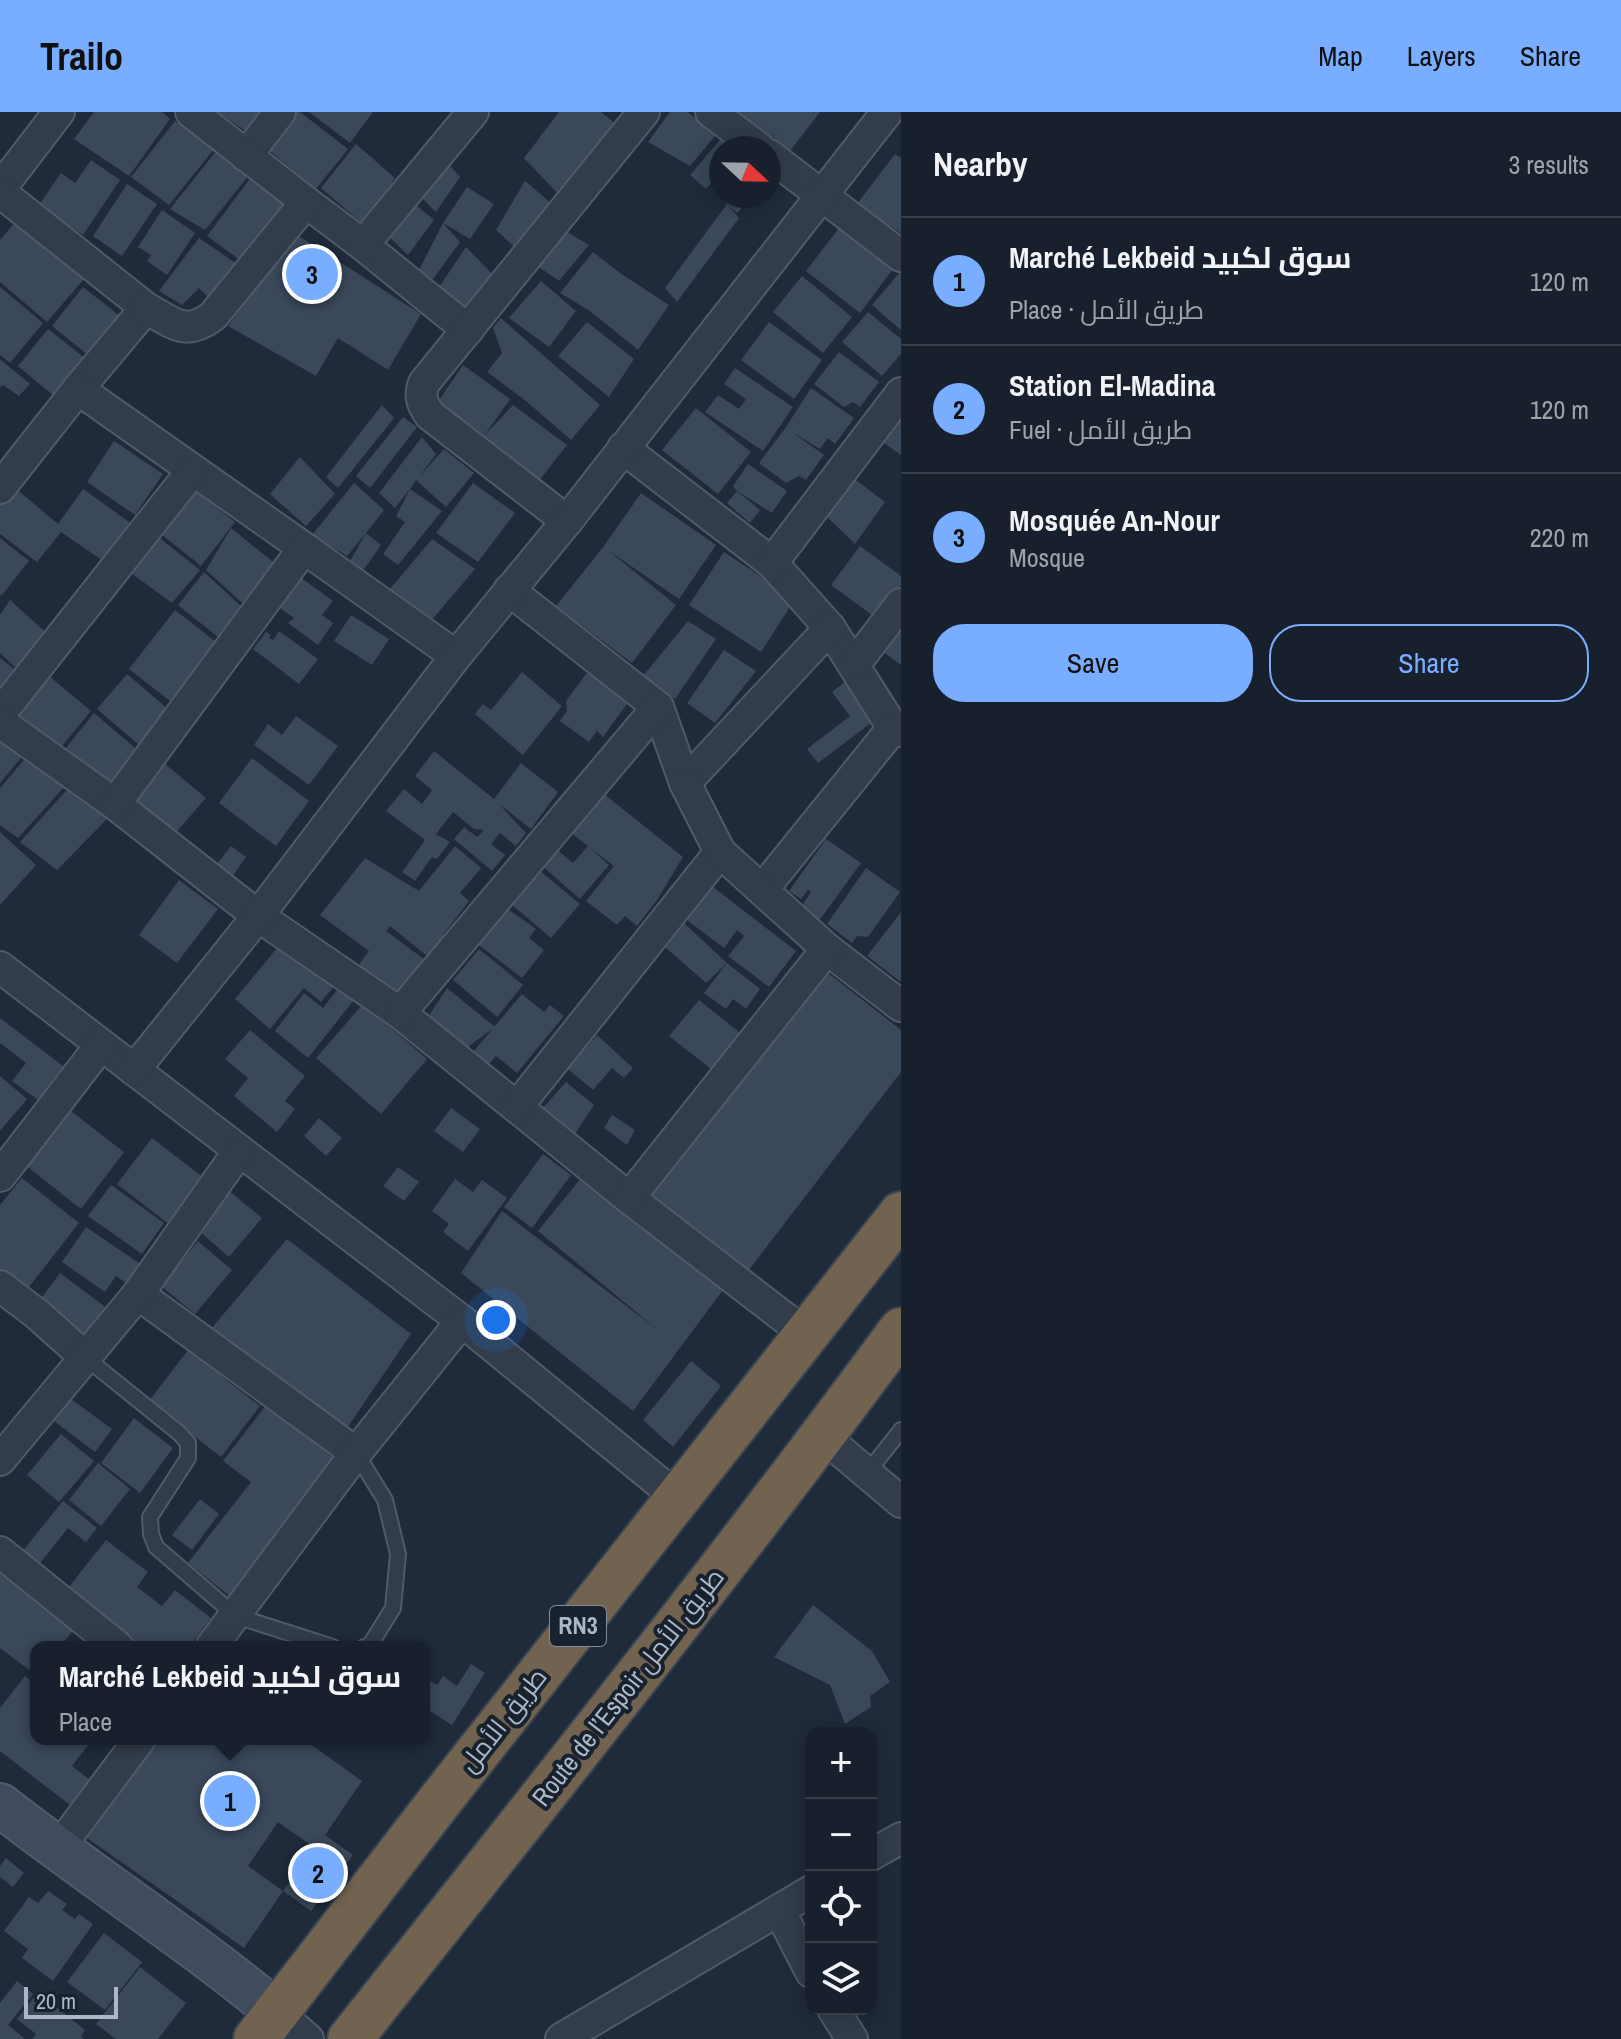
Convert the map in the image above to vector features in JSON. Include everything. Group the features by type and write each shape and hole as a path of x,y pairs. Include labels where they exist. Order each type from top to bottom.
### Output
{"highway":[{"name":"طريق الأمل","path":"281,2030 442,1798 901,1214"},
{"name":"Route de l’Espoir طريق الأمل","path":"350,2039 823,1436 901,1330"}],"street":[{"path":"59,112 10,154 0,190 146,308 186,328 199,326 213,316 306,202"},
{"path":"191,112 468,330"},
{"path":"246,156 280,112"},
{"path":"363,245 473,112"},
{"path":"567,521 430,415 422,404 420,393 424,383 644,112"},
{"path":"711,112 743,136"},
{"path":"134,1070 258,916 456,656 567,521 887,112"},
{"path":"781,164 901,256"},
{"path":"0,488 146,308"},
{"path":"78,389 456,656"},
{"path":"772,563 901,393"},
{"path":"623,448 772,563 830,628 897,730 762,890"},
{"path":"0,714 193,470"},
{"path":"115,804 304,548"},
{"path":"509,590 658,707 685,783 720,852 827,949 901,1006"},
{"path":"854,665 901,604"},
{"path":"685,783 830,628"},
{"path":"400,1013 658,707"},
{"path":"0,722 115,804 258,916 400,1013 629,1198 807,1335"},
{"path":"517,1107 720,852"},
{"path":"629,1198 827,949"},
{"path":"0,967 462,1321 678,1498"},
{"path":"0,1176 101,1045"},
{"path":"0,1460 138,1294 239,1151"},
{"path":"0,1286 86,1358"},
{"path":"138,1294 356,1453"},
{"path":"216,1641 356,1453 462,1321"},
{"path":"823,1436 901,1502"},
{"path":"0,1552 111,1641"},
{"path":"57,1850 136,1745"},
{"path":"0,1805 57,1850 238,1979 281,2030"},
{"path":"877,1852 901,1838"},
{"path":"561,2039 805,1895"},
{"path":"779,1910 805,1963"},
{"path":"837,2015 852,2039"}],"lane":[{"path":"86,1358 188,1443 188,1458 150,1517 156,1547 236,1616 314,1641"},
{"path":"867,1473 901,1430"},
{"path":"356,1453 385,1500 398,1554 393,1608 372,1641"}],"building":[{"path":"94,112 162,112 170,119 129,176 74,139"},
{"path":"218,112 275,112 257,139"},
{"path":"297,112 348,149 316,189 268,149"},
{"path":"309,112 373,112 350,143"},
{"path":"559,112 601,112 614,123 561,197 524,158"},
{"path":"670,112 688,112 715,136 709,136 709,143 690,166 648,142"},
{"path":"739,112 820,112 790,151 781,144 781,136 770,136"},
{"path":"175,121 215,148 169,205 131,177"},
{"path":"356,144 395,178 363,224 321,188"},
{"path":"217,150 249,175 205,230 170,209"},
{"path":"709,153 709,186 706,189 690,175"},
{"path":"895,154 901,158 901,233 857,204"},
{"path":"91,160 120,180 83,235 39,205 61,173 75,183"},
{"path":"446,161 460,177 436,212 420,196"},
{"path":"252,176 288,206 240,260 207,236"},
{"path":"525,181 557,208 521,253 496,230"},
{"path":"127,184 157,204 122,256 93,236"},
{"path":"467,187 494,204 470,239 443,223"},
{"path":"411,201 434,220 408,255 386,234"},
{"path":"724,208 730,208 739,218 677,302 665,288"},
{"path":"162,210 195,233 167,275 147,261 151,255 138,247"},
{"path":"16,221 84,279 47,322 0,282 0,240"},
{"path":"443,223 460,242 433,279 419,270"},
{"path":"839,228 893,269 860,313 806,271"},
{"path":"564,230 589,245 559,281 539,267"},
{"path":"296,234 421,314 388,370 338,338 316,376 228,326"},
{"path":"199,238 237,264 211,300 199,288 182,305 159,291"},
{"path":"466,247 498,280 469,316 439,287"},
{"path":"593,252 669,305 638,350 590,311 560,293"},
{"path":"901,271 901,330 872,305"},
{"path":"802,276 852,317 823,353 773,312"},
{"path":"541,281 576,311 549,347 509,318"},
{"path":"0,287 43,323 10,363 0,355"},
{"path":"83,287 125,320 93,359 52,326"},
{"path":"868,312 901,339 901,354 882,376 842,342"},
{"path":"501,318 600,405 571,440 487,372 502,353 493,328"},
{"path":"587,322 634,359 609,397 558,356"},
{"path":"769,322 822,360 794,399 741,360"},
{"path":"48,329 86,359 55,397 18,366"},
{"path":"839,352 879,382 860,407 853,402 844,407 814,384"},
{"path":"0,359 30,384 19,396 3,385 0,387"},
{"path":"463,365 510,399 484,436 437,403"},
{"path":"735,368 793,407 763,451 705,412 718,395 739,409 746,399 724,384"},
{"path":"811,388 854,418 835,444 828,438 820,449 792,432 824,455 806,480 799,476 786,483 759,463"},
{"path":"382,405 394,418 338,488 326,477"},
{"path":"513,405 567,445 538,482 484,436"},
{"path":"696,408 751,452 718,494 662,450"},
{"path":"901,412 901,455 880,440"},
{"path":"403,417 417,427 370,488 356,476"},
{"path":"422,437 436,454 419,477 444,449 474,473 446,507 416,480 395,508 379,493"},
{"path":"114,441 163,474 135,515 87,482"},
{"path":"300,457 335,494 306,526 270,494"},
{"path":"748,464 787,491 772,513 733,486"},
{"path":"844,471 885,502 855,544 817,507"},
{"path":"185,483 235,522 200,567 152,527"},
{"path":"354,483 384,510 347,556 312,535"},
{"path":"473,483 515,513 478,562 436,533"},
{"path":"14,487 58,524 83,489 136,527 109,565 61,532 37,562 0,534 0,504"},
{"path":"410,489 442,511 398,565 383,554 405,522 396,516"},
{"path":"737,491 760,510 750,523 727,503"},
{"path":"641,493 716,545 679,599 609,551 676,605 632,663 556,606"},
{"path":"231,528 283,570 253,613 206,570"},
{"path":"152,532 200,570 172,603 124,568"},
{"path":"366,533 381,545 363,571 349,563"},
{"path":"0,538 29,561 2,595 0,594"},
{"path":"432,539 475,569 430,622 390,589"},
{"path":"860,546 901,576 901,585 876,618 831,585"},
{"path":"724,552 795,599 761,652 689,605"},
{"path":"204,572 242,607 218,637 178,605"},
{"path":"300,577 333,601 322,615 333,623 318,645 288,623 294,618 279,607"},
{"path":"10,600 51,637 21,673 0,653 0,615"},
{"path":"175,610 216,642 170,701 129,669"},
{"path":"351,615 389,639 372,665 334,641"},
{"path":"688,621 716,639 675,699 643,676"},
{"path":"901,624 901,665 882,651"},
{"path":"279,631 318,659 299,684 253,649 266,632 273,640"},
{"path":"724,650 756,671 715,723 687,703"},
{"path":"0,658 17,671 0,690"},
{"path":"42,670 91,711 58,751 9,711"},
{"path":"588,671 629,701 603,737 597,731 589,742 560,721 567,711 566,701"},
{"path":"522,672 562,706 523,755 475,714 483,704 491,710"},
{"path":"127,674 168,709 138,744 97,709"},
{"path":"845,682 875,720 818,763 807,749 850,716 832,692"},
{"path":"94,713 140,752 109,792 61,754"},
{"path":"296,716 338,746 309,785 254,745 268,724 282,735"},
{"path":"0,733 26,752 0,783"},
{"path":"434,751 494,799 521,763 558,792 531,829 499,804 526,833 516,846 500,833 491,844 505,855 492,871 454,839 464,827 477,837 484,830 474,829 453,812 436,834 450,842 437,859 432,857 415,881 402,872 425,840 386,811 404,789 422,804 432,790 415,776"},
{"path":"29,754 67,784 18,838 0,825 0,788"},
{"path":"252,758 309,801 276,846 219,803"},
{"path":"164,763 206,798 172,837 133,800"},
{"path":"72,784 108,818 57,870 20,842"},
{"path":"604,794 683,857 637,926 625,916 617,925 586,901 614,866 590,848 609,865 580,899 541,865 555,848 573,863 588,846 570,832"},
{"path":"0,832 36,865 0,905"},
{"path":"826,839 861,863 819,921 801,907 811,892 808,890 801,899 789,891"},
{"path":"231,846 246,857 232,877 216,865"},
{"path":"455,846 481,868 460,893 469,901 443,935 449,940 432,960 390,926 386,931 428,962 398,1003 355,970 369,951 320,915 365,858 419,891"},
{"path":"866,868 900,892 868,937 857,936 852,943 827,924"},
{"path":"539,870 580,904 551,938 511,904"},
{"path":"179,880 218,909 177,963 139,935"},
{"path":"708,883 796,951 769,987 728,956 744,936 737,930 724,948 683,917"},
{"path":"504,906 536,929 529,938 544,950 522,978 476,943"},
{"path":"901,912 901,982 867,956"},
{"path":"684,923 727,963 706,983 664,946"},
{"path":"282,942 335,985 321,1002 304,988 270,1029 235,999"},
{"path":"479,949 523,985 497,1017 453,980"},
{"path":"727,963 760,989 746,1009 733,999 726,1009 704,993"},
{"path":"823,969 901,1030 901,1072 748,1271 645,1195"},
{"path":"447,988 495,1027 461,1052 424,1023"},
{"path":"338,989 353,1001 308,1058 275,1031 304,993 323,1008"},
{"path":"522,994 544,1012 550,1005 564,1016 517,1073 496,1056 483,1072 467,1059"},
{"path":"699,1000 740,1033 711,1069 669,1036"},
{"path":"363,1004 427,1059 381,1114 316,1058"},
{"path":"0,1018 63,1066 38,1100 12,1081 26,1063 0,1043"},
{"path":"250,1030 305,1076 285,1101 295,1109 277,1132 234,1096 248,1078 225,1059"},
{"path":"597,1035 633,1068 624,1078 612,1068 593,1090 562,1064 580,1044 587,1047"},
{"path":"0,1076 27,1099 0,1131"},
{"path":"566,1082 594,1105 573,1137 542,1109"},
{"path":"67,1108 124,1152 81,1209 24,1164"},
{"path":"451,1108 480,1129 463,1152 434,1131"},
{"path":"612,1115 635,1130 627,1145 604,1128"},
{"path":"319,1118 342,1138 326,1156 304,1136"},
{"path":"152,1138 204,1178 170,1225 117,1184"},
{"path":"543,1154 571,1175 532,1228 504,1207"},
{"path":"398,1167 419,1182 404,1201 383,1186"},
{"path":"22,1178 79,1223 25,1292 0,1273 0,1205"},
{"path":"581,1178 723,1290 633,1411 461,1273 502,1211 658,1330 538,1231"},
{"path":"455,1179 473,1192 482,1180 507,1198 468,1251 443,1232 449,1224 432,1211"},
{"path":"111,1185 164,1223 142,1254 88,1216"},
{"path":"229,1191 262,1218 229,1257 197,1229"},
{"path":"86,1227 142,1265 129,1285 116,1276 105,1292 62,1262"},
{"path":"287,1239 411,1334 347,1428 211,1329"},
{"path":"198,1241 232,1270 195,1314 161,1286"},
{"path":"60,1273 112,1312 86,1347 34,1308"},
{"path":"188,1350 260,1406 221,1457 149,1401"},
{"path":"691,1361 721,1386 673,1447 643,1420"},
{"path":"71,1399 112,1429 95,1452 54,1421"},
{"path":"266,1405 342,1465 236,1601 188,1563 251,1482 223,1461"},
{"path":"134,1418 173,1448 140,1493 101,1463"},
{"path":"61,1434 94,1461 59,1502 27,1475"},
{"path":"98,1463 130,1489 101,1526 69,1500"},
{"path":"200,1499 219,1514 192,1550 172,1535"},
{"path":"63,1501 97,1528 86,1542 68,1528 33,1572 17,1558"},
{"path":"106,1540 148,1572 137,1587 162,1606 175,1590 211,1618 194,1641 118,1641 61,1597"},
{"path":"0,1574 74,1629 65,1641 30,1641 30,1670 0,1648"},
{"path":"813,1605 872,1651 890,1682 870,1696 871,1707 845,1724 830,1685 774,1657"},
{"path":"471,1664 485,1673 452,1725 430,1711 430,1681 437,1685 443,1676 457,1686"},
{"path":"25,1676 30,1680 30,1745 88,1745 72,1766 90,1780 70,1805 0,1751 0,1708"},
{"path":"152,1745 311,1745 362,1781 325,1835 353,1855 311,1911 283,1891 244,1948 87,1838","holes":["278,1822 315,1848 283,1891 248,1866"]},
{"path":"6,1858 24,1873 13,1887 0,1877 0,1866"},
{"path":"48,1891 67,1904 62,1910 75,1919 79,1914 93,1924 53,1981 22,1958 28,1949 4,1931 29,1897 38,1903"},
{"path":"104,1933 142,1962 105,2010 67,1982"},
{"path":"140,1967 186,2003 158,2039 116,2039 96,2024"},
{"path":"17,1981 33,1994 8,2025 25,2039 0,2039 0,2003"},
{"path":"38,1992 85,2030 81,2036 84,2039 32,2039 36,2034 17,2019"}],"place":[{"name":"Mosquée An-Nour","path":"312,274"},
{"name":"Marché Lekbeid سوق لكبيد","path":"230,1801"},
{"name":"Station El-Madina","path":"318,1873"}]}
